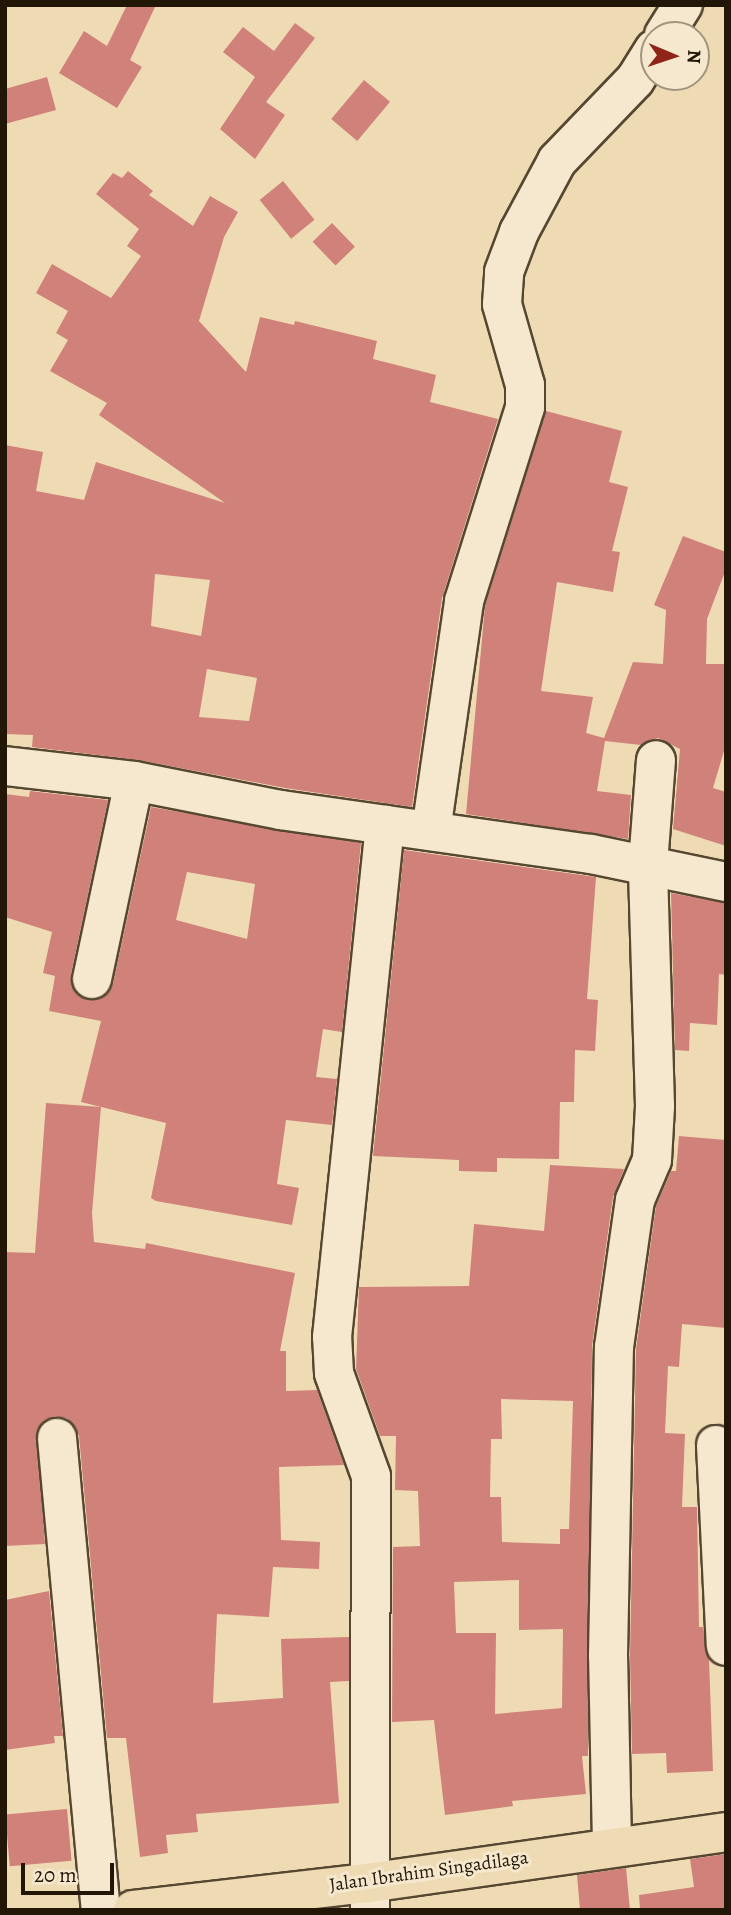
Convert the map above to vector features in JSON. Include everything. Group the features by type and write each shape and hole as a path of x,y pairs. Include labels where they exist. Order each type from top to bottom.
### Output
{"highway":[{"name":"Jalan Ibrahim Singadilaga","path":"133,1910 369,1896 612,1844 726,1832"}],"street":[{"path":"673,21 683,5"},
{"path":"431,831 464,601 525,407 525,385 502,304 504,272 519,232 557,161 640,72"},
{"path":"612,1844 608,1656 614,1347 635,1200 652,1160 654,1106 648,864 656,760"},
{"path":"5,766 134,782 386,825 648,864 726,882"},
{"path":"92,979 134,782"},
{"path":"369,1896 371,1476 334,1373 332,1336 386,825"},
{"path":"57,1438 101,1910"},
{"path":"716,1446 726,1646"}],"building":[{"path":"127,5 156,5 130,60 142,67 117,108 59,73 84,31 107,46"},
{"path":"295,23 315,38 266,102 285,115 255,159 220,129 255,77 223,52 243,27 274,51"},
{"path":"47,77 56,110 5,124 5,89"},
{"path":"364,80 390,102 357,141 331,119"},
{"path":"128,171 153,191 149,195 193,226 210,196 238,212 224,237 199,321 246,372 260,317 294,325 295,321 377,341 373,359 436,375 430,402 498,419 442,598 412,807 285,788 138,760 32,747 33,735 5,734 5,445 43,452 36,491 84,500 96,462 225,503 99,415 107,403 50,371 68,340 56,333 68,311 36,293 52,264 111,298 141,256 127,246 139,229 96,194 113,173 122,178","holes":["155,574 210,580 201,636 151,626","207,669 257,678 249,721 199,717"]},
{"path":"283,181 314,220 291,239 260,200"},
{"path":"332,223 355,247 336,265 313,242"},
{"path":"546,411 622,431 609,482 628,487 612,551 620,552 613,592 557,582 541,691 593,697 586,733 604,738 633,662 663,664 666,610 654,605 683,536 726,552 726,569 707,619 706,664 726,664 726,744 713,788 726,792 726,846 673,829 680,749 658,738 641,745 605,741 597,791 631,795 628,839 466,814 485,606"},
{"path":"30,791 108,800 71,974 77,995 88,1000 108,994 113,984 151,807 361,843 342,1032 323,1029 316,1077 337,1079 332,1125 286,1120 277,1184 299,1188 292,1225 156,1201 151,1198 166,1123 81,1102 101,1021 49,1011 55,976 43,973 52,932 5,917 5,794 29,797","holes":["187,872 255,884 247,939 176,920"]},
{"path":"404,850 596,877 587,999 598,1000 595,1051 575,1050 574,1102 560,1102 559,1159 497,1158 497,1172 459,1171 459,1160 373,1156"},
{"path":"671,893 726,903 726,975 719,974 717,1025 690,1023 689,1051 675,1050"},
{"path":"46,1103 101,1107 92,1213 94,1242 145,1249 146,1243 295,1273 280,1351 286,1351 286,1391 317,1390 344,1465 279,1467 281,1540 320,1542 319,1569 273,1567 269,1617 217,1614 213,1703 283,1698 281,1639 349,1637 349,1681 330,1682 339,1803 196,1814 198,1832 166,1835 168,1853 140,1857 126,1738 107,1738 79,1436 67,1418 45,1420 37,1430 45,1544 5,1546 5,1252 35,1253"},
{"path":"679,1136 726,1140 726,1328 682,1324 679,1367 668,1366 665,1433 685,1434 682,1507 697,1507 699,1627 703,1627 709,1659 713,1771 667,1773 666,1753 632,1754 630,1656 636,1349 656,1206 671,1171 676,1171"},
{"path":"550,1165 624,1169 613,1197 592,1346 588,1756 582,1756 586,1794 512,1801 513,1806 445,1815 434,1720 392,1722 393,1547 420,1546 418,1491 395,1490 396,1436 380,1436 356,1369 359,1287 469,1286 474,1224 544,1231","holes":["501,1399 573,1401 569,1529 560,1529 560,1544 502,1542 501,1497 490,1497 491,1439 502,1439","519,1580 519,1630 563,1629 562,1708 495,1714 496,1633 456,1633 454,1582"]},
{"path":"49,1591 63,1736 54,1736 55,1743 5,1750 5,1600"},
{"path":"67,1809 72,1861 10,1866 5,1814"},
{"path":"726,1854 726,1910 640,1910 639,1895 694,1887 690,1859"},
{"path":"626,1868 630,1910 580,1910 577,1875"}]}
